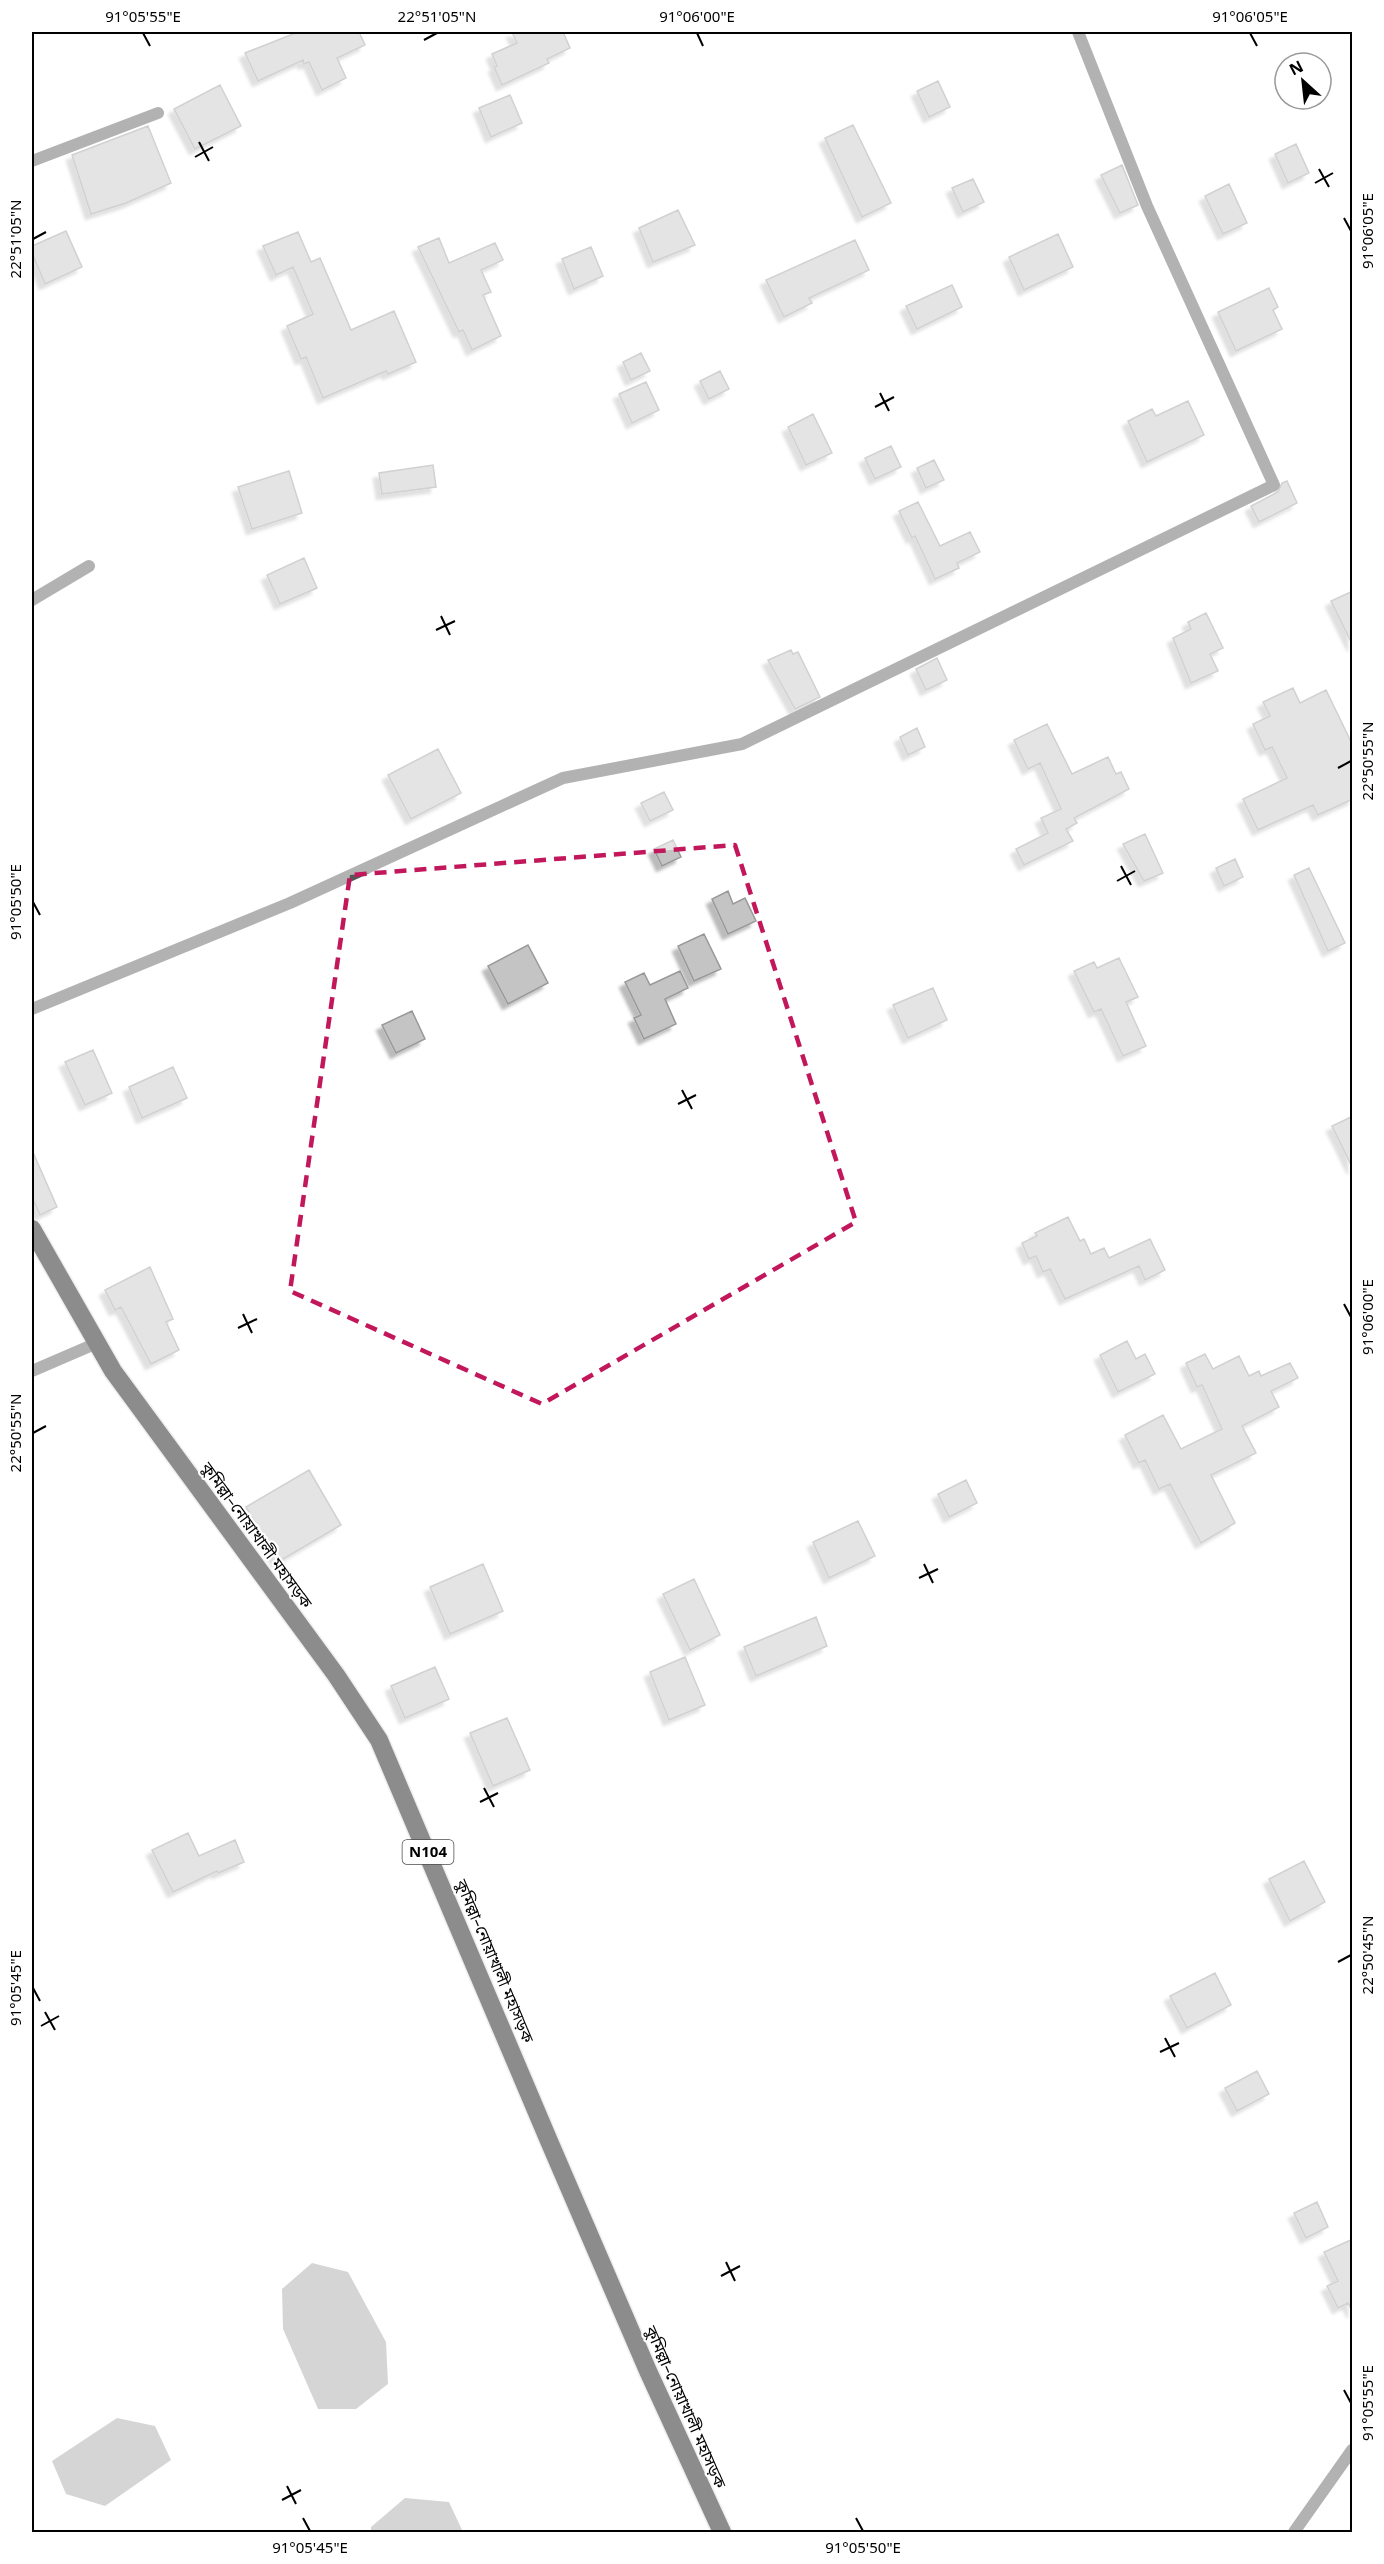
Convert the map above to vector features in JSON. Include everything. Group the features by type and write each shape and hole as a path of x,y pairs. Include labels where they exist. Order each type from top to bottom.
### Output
{"highway":[{"name":"কুমিল্লা–নোয়াখালী মহাসড়ক","path":"32,1229 113,1371 336,1675 379,1740 553,2152 648,2371 722,2532"}],"street":[{"path":"32,1009 290,903 563,778 742,744 1274,485 1147,206 1078,32"},
{"path":"32,162 158,113"},
{"path":"32,600 89,566"},
{"path":"32,1371 97,1343"},
{"path":"1294,2532 1353,2450"}],"highlighted area":[{"path":"735,845 856,1222 542,1404 290,1291 350,875"}],"shaded area":[{"path":"312,2263 348,2272 386,2342 388,2384 356,2409 318,2409 283,2329 282,2289"},
{"path":"117,2418 155,2426 171,2460 105,2506 66,2494 52,2461"},
{"path":"405,2498 449,2502 463,2532 371,2532 371,2527"}],"building":[{"path":"298,32 359,32 365,45 337,58 346,78 322,90 309,62 304,64 303,60 258,81 245,53"},
{"path":"512,32 563,32 570,48 547,59 549,63 502,85 494,67 497,66 492,54 517,43"},
{"path":"938,81 950,107 929,117 917,91"},
{"path":"220,85 241,126 195,149 174,109"},
{"path":"510,95 522,123 491,137 479,108"},
{"path":"853,125 891,203 862,217 825,138"},
{"path":"148,126 171,183 126,203 91,214 72,155"},
{"path":"1296,144 1309,173 1288,183 1275,154"},
{"path":"1122,165 1138,205 1120,213 1101,175"},
{"path":"973,179 984,202 963,212 952,188"},
{"path":"1229,184 1247,223 1223,234 1205,196"},
{"path":"678,210 695,245 653,262 639,228"},
{"path":"66,231 82,267 45,284 32,253 32,246"},
{"path":"298,232 311,262 320,258 351,330 394,311 416,362 388,374 386,371 323,398 306,357 301,359 287,326 313,314 293,267 276,275 263,246"},
{"path":"1058,234 1073,267 1024,290 1009,257"},
{"path":"439,238 449,263 495,243 503,260 481,270 491,292 483,295 501,336 472,350 463,330 459,332 418,247"},
{"path":"855,240 869,270 809,298 812,303 784,317 766,280"},
{"path":"591,247 603,276 574,289 562,259"},
{"path":"952,285 962,307 917,329 906,306"},
{"path":"1269,288 1278,307 1273,310 1282,329 1236,351 1218,312"},
{"path":"641,353 650,371 631,380 623,362"},
{"path":"720,371 729,389 709,399 700,381"},
{"path":"646,382 659,410 632,423 619,394"},
{"path":"1188,401 1204,435 1147,462 1128,421 1152,409 1156,416"},
{"path":"813,414 832,453 806,465 788,427"},
{"path":"891,446 901,467 875,479 865,458"},
{"path":"934,460 944,480 926,488 917,468"},
{"path":"433,465 436,487 382,494 379,473"},
{"path":"289,471 302,513 252,529 238,487"},
{"path":"1287,481 1297,503 1259,522 1251,506 1278,492 1282,483"},
{"path":"918,502 940,546 970,532 980,552 957,563 959,568 935,579 915,536 912,538 899,511"},
{"path":"304,558 317,588 280,604 267,575"},
{"path":"1353,591 1353,646 1331,601"},
{"path":"1206,613 1223,648 1210,654 1218,671 1191,683 1173,638 1191,629 1188,622"},
{"path":"791,650 793,654 798,652 820,697 795,709 768,660"},
{"path":"937,658 947,680 926,690 916,669"},
{"path":"1293,688 1300,703 1326,690 1353,746 1353,799 1318,815 1313,805 1258,830 1243,799 1287,778 1272,747 1265,750 1253,724 1270,716 1263,702"},
{"path":"1047,724 1072,774 1108,757 1116,774 1121,772 1129,789 1074,818 1077,823 1066,829 1073,841 1024,865 1016,849 1048,833 1041,818 1061,809 1040,763 1028,769 1014,740"},
{"path":"917,728 925,747 908,755 900,737"},
{"path":"438,749 461,793 411,819 388,775"},
{"path":"664,792 673,810 650,821 641,803"},
{"path":"1145,834 1163,873 1144,881 1123,844"},
{"path":"673,840 681,857 662,866 654,849"},
{"path":"1235,859 1243,877 1224,886 1216,868"},
{"path":"1309,868 1345,943 1328,951 1294,875"},
{"path":"728,891 733,904 745,898 756,921 728,934 712,899"},
{"path":"704,934 721,969 694,981 678,946"},
{"path":"528,945 548,983 508,1004 488,966"},
{"path":"1119,958 1138,997 1126,1002 1146,1046 1123,1056 1101,1009 1094,1012 1074,971 1094,962 1097,968"},
{"path":"680,971 688,988 665,999 676,1024 644,1039 634,1018 641,1015 625,982 644,973 650,985"},
{"path":"933,988 947,1020 908,1038 893,1005"},
{"path":"412,1011 425,1039 396,1053 382,1025"},
{"path":"93,1050 112,1093 85,1105 65,1062"},
{"path":"173,1067 187,1098 142,1118 129,1087"},
{"path":"1353,1116 1353,1169 1332,1126"},
{"path":"32,1150 57,1207 40,1215 32,1197"},
{"path":"1068,1217 1080,1241 1084,1239 1091,1254 1104,1248 1109,1258 1150,1239 1165,1270 1145,1280 1139,1266 1065,1299 1050,1269 1043,1272 1036,1256 1029,1259 1022,1243 1037,1236 1035,1233"},
{"path":"150,1267 173,1319 166,1322 179,1350 151,1364 121,1307 115,1310 105,1290"},
{"path":"1127,1341 1136,1359 1145,1354 1155,1374 1118,1392 1100,1355"},
{"path":"1205,1354 1213,1369 1239,1356 1249,1376 1259,1371 1261,1376 1290,1363 1298,1378 1271,1391 1279,1407 1242,1426 1256,1453 1211,1475 1235,1523 1201,1543 1170,1484 1159,1489 1145,1460 1139,1463 1125,1435 1163,1415 1181,1449 1222,1429 1202,1385 1197,1387 1186,1363"},
{"path":"309,1470 341,1525 278,1562 246,1507"},
{"path":"966,1480 977,1503 949,1517 938,1494"},
{"path":"858,1521 875,1556 829,1578 813,1542"},
{"path":"483,1564 503,1611 450,1634 430,1587"},
{"path":"694,1579 720,1635 690,1650 663,1594"},
{"path":"816,1617 827,1646 756,1676 744,1647"},
{"path":"685,1657 705,1705 669,1720 650,1672"},
{"path":"435,1667 449,1699 405,1718 391,1686"},
{"path":"507,1718 530,1770 493,1786 470,1733"},
{"path":"188,1833 199,1856 235,1840 244,1862 218,1873 217,1871 173,1892 152,1850"},
{"path":"1304,1861 1325,1902 1290,1921 1269,1879"},
{"path":"1215,1973 1231,2005 1187,2028 1170,1996"},
{"path":"1257,2071 1269,2094 1237,2111 1225,2088"},
{"path":"1317,2202 1328,2227 1306,2238 1294,2213"},
{"path":"1353,2239 1353,2313 1348,2303 1338,2308 1327,2286 1338,2281 1324,2252"}]}
